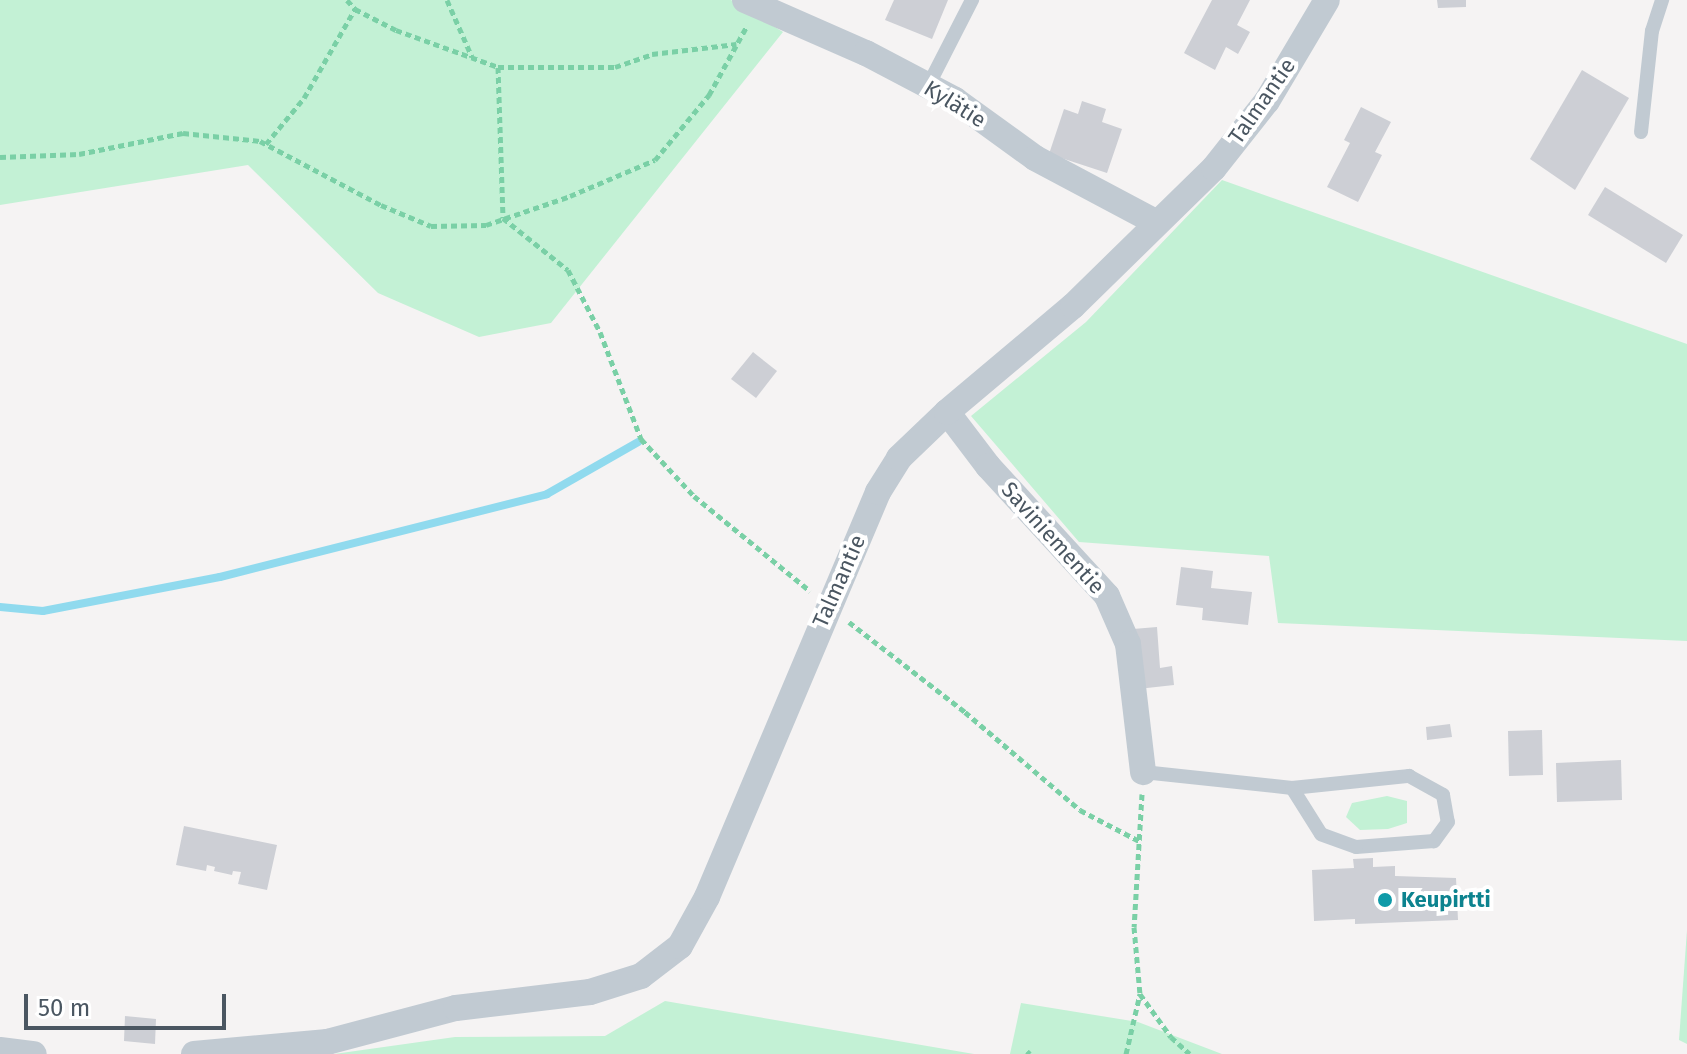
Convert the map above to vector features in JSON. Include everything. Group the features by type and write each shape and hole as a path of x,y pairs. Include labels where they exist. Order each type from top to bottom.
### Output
{"street":[{"name":"Talmantie","path":"194,1054 327,1042 456,1008 590,992 641,976 680,946 707,897 828,605 885,481 899,458 947,412 1073,306 1214,168 1267,101 1327,0"},
{"name":"Kylätie","path":"750,4 866,53 955,100 1035,158 1157,223"},
{"name":"Saviniementie","path":"947,412 988,466 1107,596 1128,644 1143,772"},
{"path":"0,1050 34,1054"}],"lane":[{"path":"928,86 972,0"},
{"path":"1641,132 1652,31 1662,0"},
{"path":"1143,772 1292,788 1409,776 1443,795 1448,822 1434,841 1356,847 1321,834 1292,788"}],"path":[{"path":"347,0 355,9 396,30 498,67 615,67 652,54 737,44"},
{"path":"447,0 472,58"},
{"path":"0,157 79,154 183,133 266,144 381,205 431,226 486,225 570,196 655,160 709,95 737,44 750,4"},
{"path":"266,144 304,98 355,9"},
{"path":"498,67 503,218 568,270 600,332 641,439 694,496 965,712 1080,810 1141,842"},
{"path":"1126,1054 1140,994 1134,927 1143,772"},
{"path":"1140,994 1171,1037 1190,1054"}],"green space":[{"path":"0,0 731,0 783,32 551,323 479,337 378,293 248,165 0,205"},
{"path":"1222,180 1687,344 1687,641 1278,623 1269,556 1079,542 971,416 1086,322"},
{"path":"1387,796 1407,801 1407,823 1388,829 1360,830 1346,817 1352,803"},
{"path":"1687,930 1687,1044 1679,1040"},
{"path":"665,1001 974,1054 334,1054 455,1037 605,1036"},
{"path":"1021,1003 1138,1022 1222,1054 1010,1054"}],"building":[{"path":"894,0 948,0 932,39 885,20"},
{"path":"1212,0 1250,0 1237,25 1250,32 1238,54 1226,47 1215,70 1184,53"},
{"path":"1437,0 1466,0 1466,7 1438,8"},
{"path":"1582,70 1629,98 1575,190 1530,159"},
{"path":"1082,101 1106,109 1102,122 1122,129 1107,173 1049,154 1064,109 1078,114"},
{"path":"1361,107 1391,122 1375,152 1382,155 1358,202 1327,187 1350,143 1344,140"},
{"path":"1605,187 1683,235 1666,263 1588,215"},
{"path":"753,352 777,371 756,398 731,379"},
{"path":"1181,567 1213,571 1211,588 1252,592 1248,625 1202,620 1203,608 1176,605"},
{"path":"1157,627 1160,668 1172,666 1174,685 1138,689 1133,629"},
{"path":"1450,724 1452,737 1427,740 1426,727"},
{"path":"1542,730 1543,775 1509,776 1508,731"},
{"path":"1621,760 1622,800 1557,802 1556,763"},
{"path":"184,826 277,845 267,890 238,884 241,872 233,871 232,875 214,871 215,867 207,865 206,871 176,865"},
{"name":"Keupirtti","path":"1373,858 1373,867 1395,866 1395,876 1456,878 1458,920 1355,924 1355,919 1314,921 1312,870 1354,868 1353,859"},
{"path":"125,1016 156,1019 155,1044 124,1041"}],"waterway":[{"path":"0,607 43,611 220,577 547,494 638,442"}],"place":[{"name":"Keupirtti","path":"1385,900"}]}
